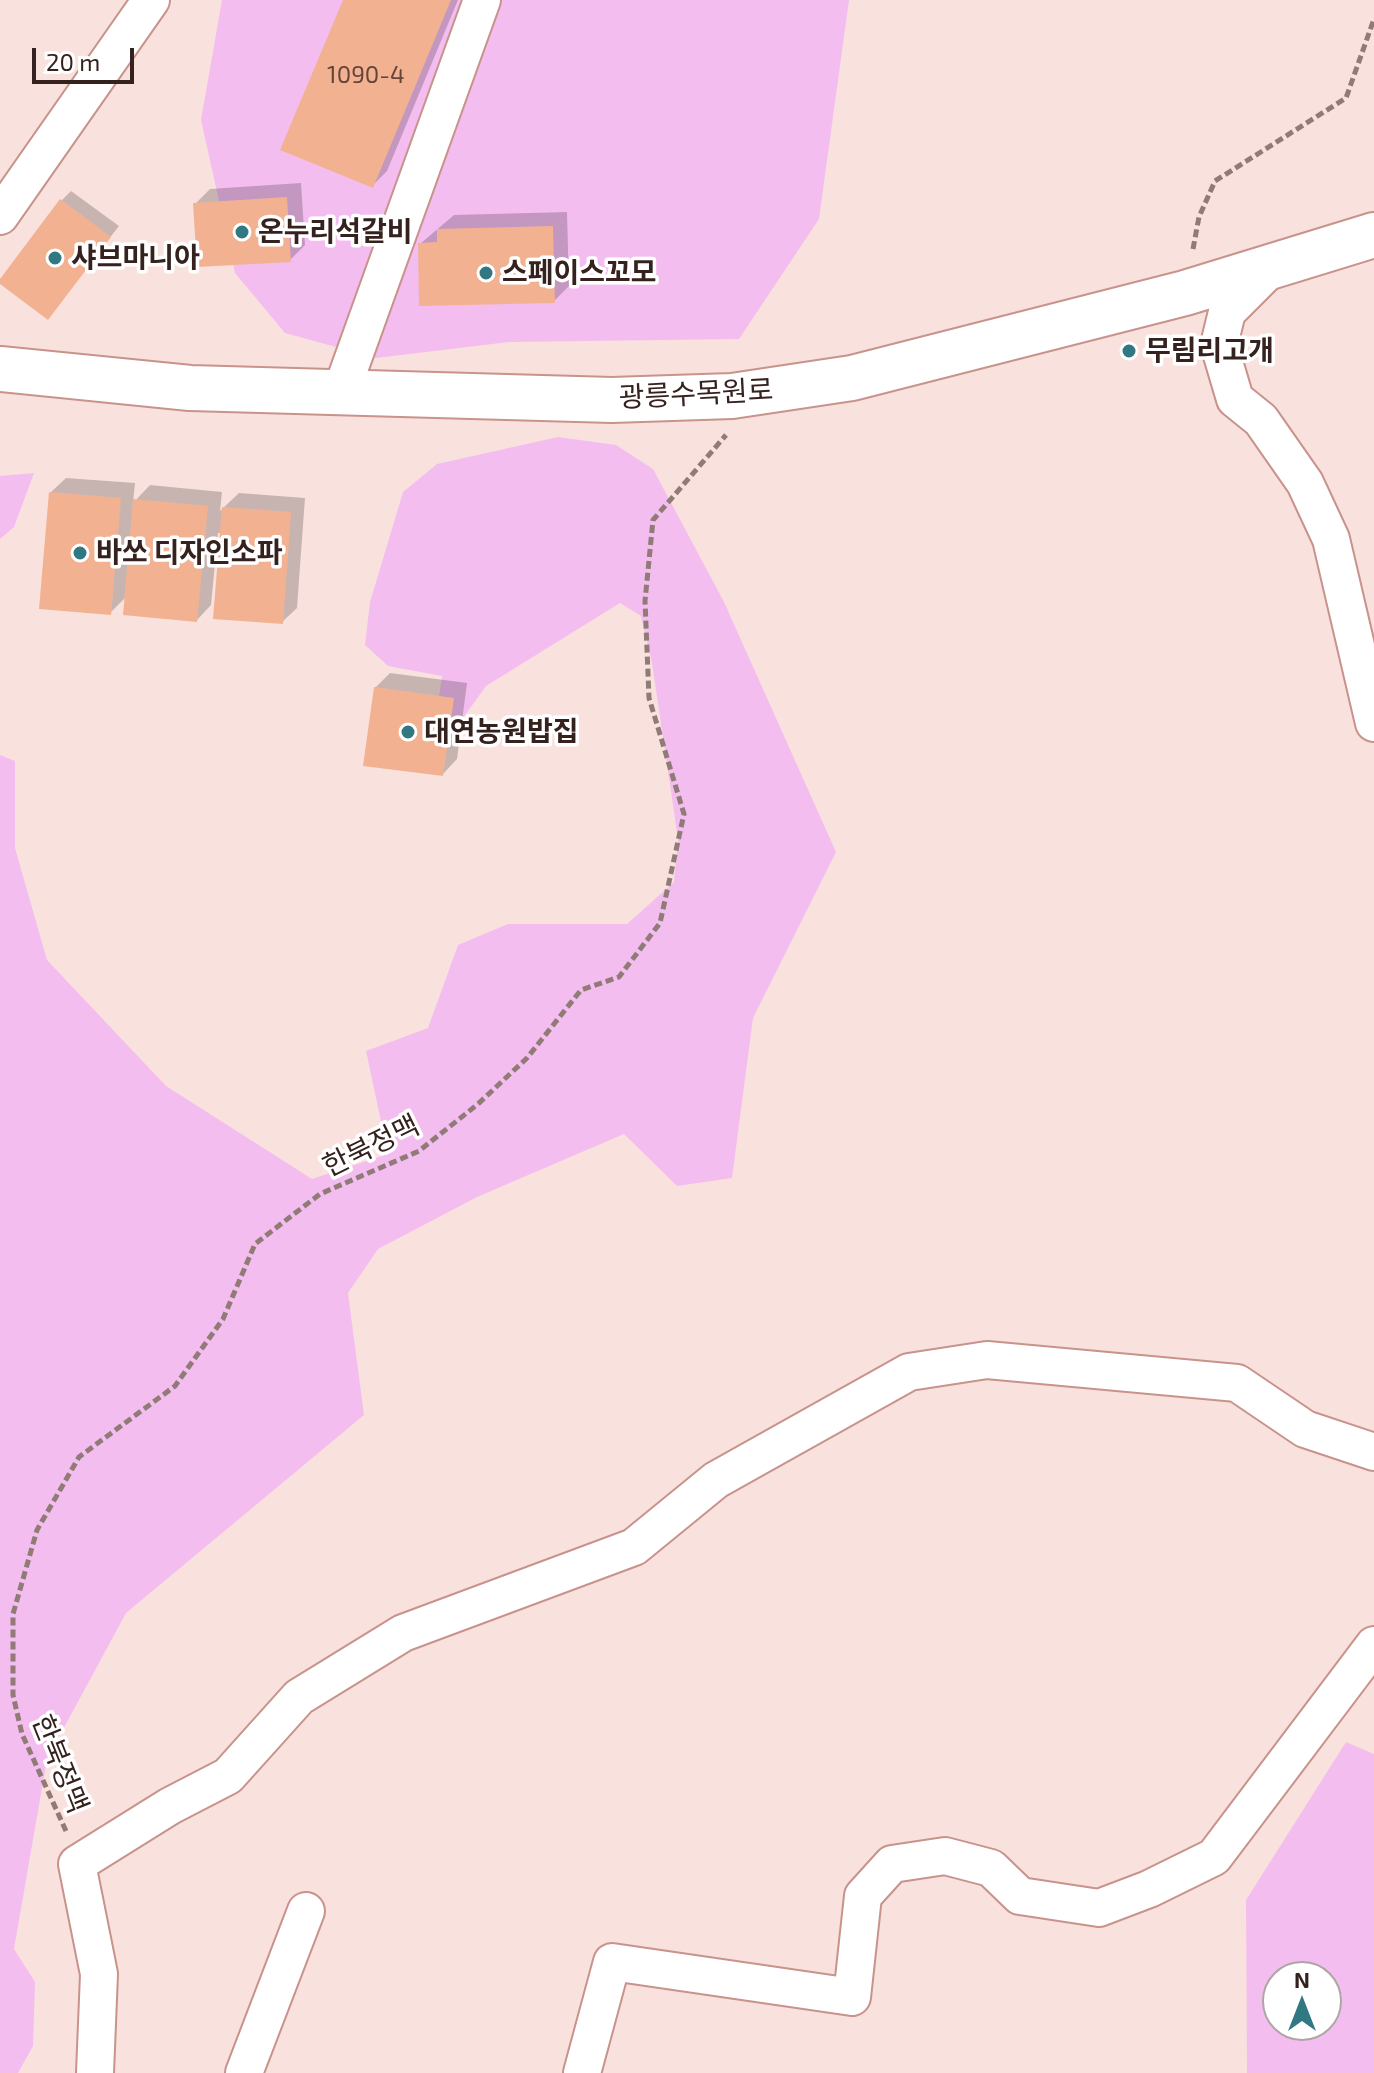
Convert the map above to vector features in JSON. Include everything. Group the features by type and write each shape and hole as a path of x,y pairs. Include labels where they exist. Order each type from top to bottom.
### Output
{"street":[{"path":"0,216 151,0"},
{"path":"341,392 482,0"},
{"name":"광릉수목원로","path":"0,369 190,388 612,400 770,392 852,378 1185,293 1374,235"},
{"path":"1273,266 1227,312 1219,345 1235,399 1261,420 1305,483 1331,539 1374,723"},
{"path":"95,2073 99,1974 77,1864 170,1806 228,1776 299,1697 403,1633 634,1547 716,1480 909,1372 987,1360 1237,1383 1305,1429 1374,1452"},
{"path":"582,2073 612,1962 852,1997 863,1896 892,1864 945,1856 991,1868 1020,1896 1099,1908 1149,1889 1214,1857 1374,1645"},
{"path":"244,2073 306,1911"}],"path":[{"path":"1185,293 1199,217 1215,181 1346,98 1374,19"},
{"name":"한북정맥","path":"77,1864 56,1803 22,1734 13,1695 13,1614 37,1530 79,1457 175,1386 223,1319 255,1244 320,1194 419,1151 466,1114 527,1058 581,990 619,977 660,923 684,814 649,698 645,601 653,520 728,433"}],"shaded area":[{"path":"222,0 849,0 819,219 739,339 509,342 376,358 285,333 235,273 201,120"},
{"path":"558,437 616,445 653,469 724,602 836,852 753,1018 732,1178 677,1186 624,1134 477,1197 378,1249 348,1293 364,1415 126,1613 47,1759 14,1949 35,1982 33,2046 18,2073 0,2073 0,755 15,761 15,848 47,960 166,1086 312,1179 388,1154 366,1051 428,1028 458,945 508,924 627,924 674,882 678,839 652,663 641,616 620,603 486,686 463,718 432,744 442,676 388,666 365,645 370,602 403,492 437,464"},
{"path":"34,473 14,527 0,539 0,476"},
{"path":"1346,1742 1374,1754 1374,2073 1247,2073 1246,1900"}],"building":[{"path":"343,0 451,0 373,188 280,150"},
{"name":"온누리석갈비","path":"287,197 291,262 197,267 193,203"},
{"name":"샤브마니아","path":"60,199 111,237 48,320 0,284 0,279"},
{"name":"스페이스꼬모","path":"553,226 555,303 419,306 418,243 437,242 437,229"},
{"name":"바쏘 디자인소파","path":"49,492 121,498 111,615 39,609"},
{"path":"133,499 208,506 197,622 123,615"},
{"path":"222,507 291,512 283,624 213,619"},
{"name":"대연농원밥집","path":"374,687 454,698 443,776 363,766"}],"place":[{"name":"온누리석갈비","path":"242,232"},
{"name":"샤브마니아","path":"55,258"},
{"name":"스페이스꼬모","path":"486,273"},
{"name":"무림리고개","path":"1129,351"},
{"name":"바쏘 디자인소파","path":"80,553"},
{"name":"대연농원밥집","path":"408,732"}]}
